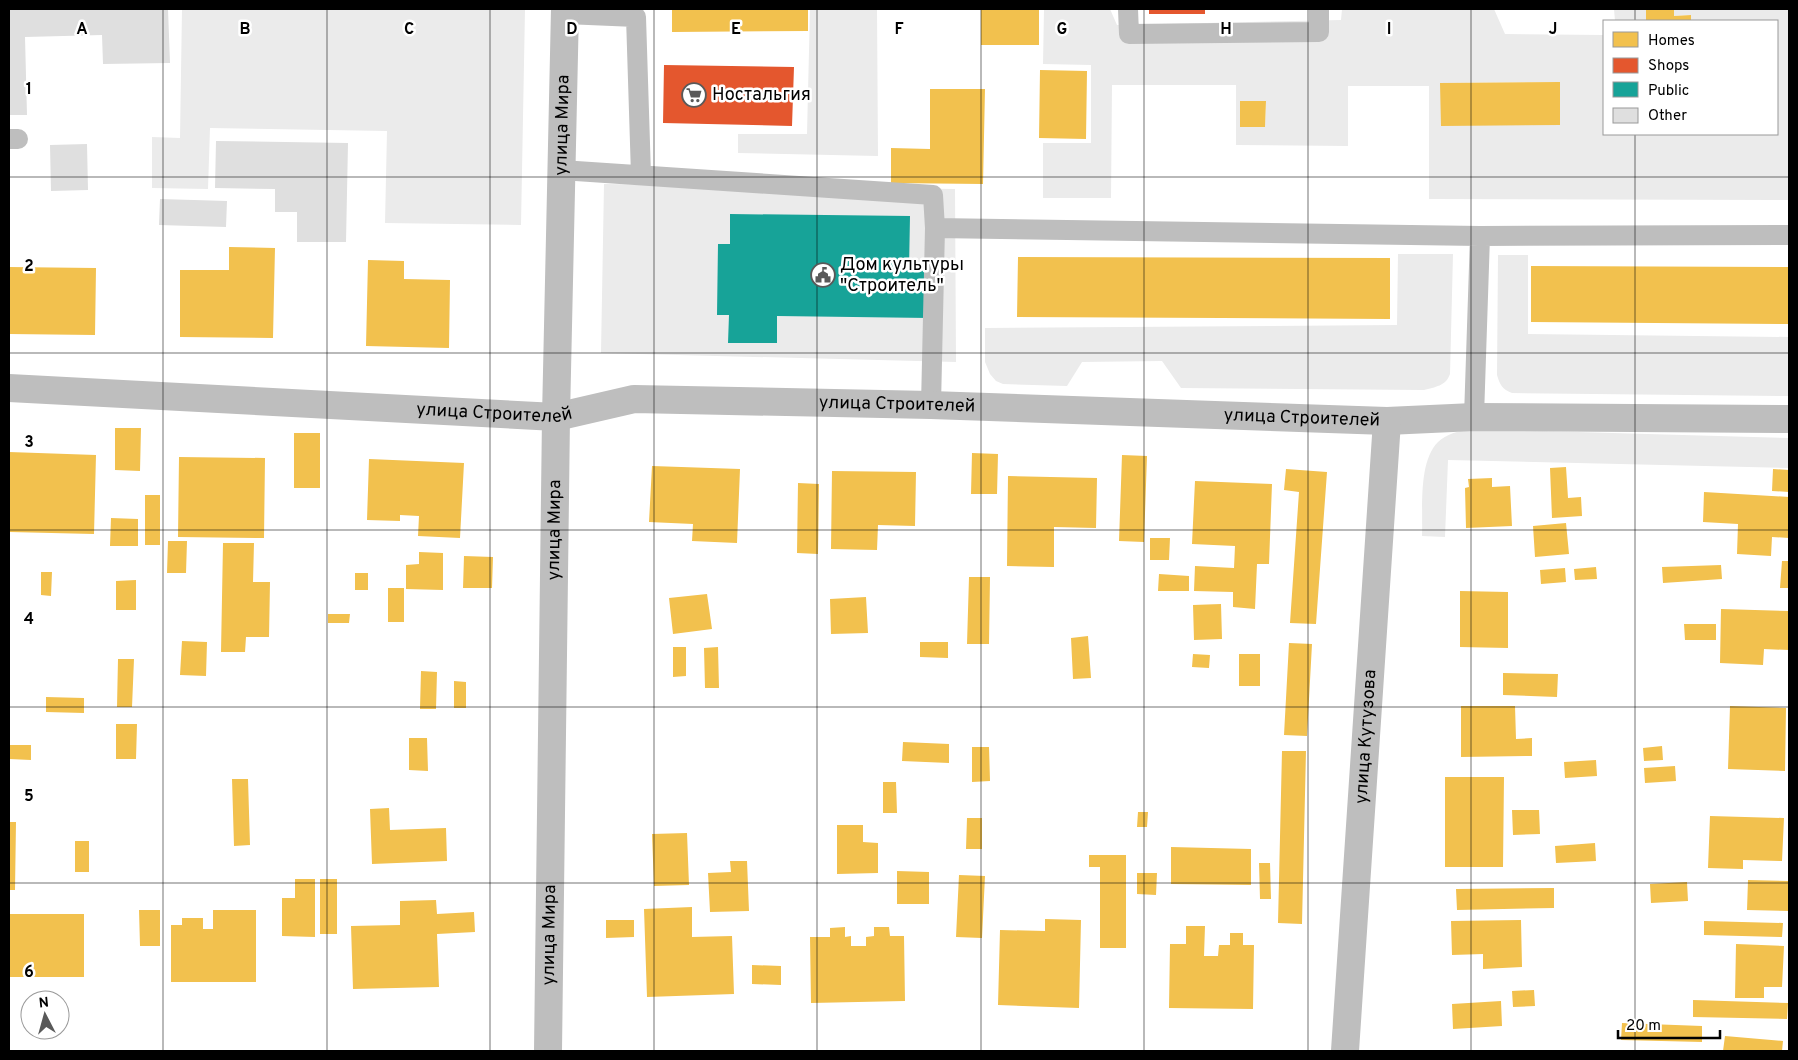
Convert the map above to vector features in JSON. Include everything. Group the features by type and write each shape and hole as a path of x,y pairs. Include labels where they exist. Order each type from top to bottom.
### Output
{"street":[{"name":"улица Мира","path":"548,1051 556,416 565,12"},
{"name":"улица Строителей","path":"9,388 556,416 634,399 932,405 1387,421 1474,417 1789,419"},
{"name":"улица Кутузова","path":"1345,1051 1387,421"}],"lane":[{"path":"1128,9 1128,34 1319,32 1319,9"},
{"path":"565,12 636,17 641,175"},
{"path":"561,170 933,194 932,405"},
{"path":"934,228 1480,236 1789,235"},
{"path":"1474,417 1480,236"}],"shaded area":[{"path":"182,9 525,9 521,225 385,223 387,131 210,128 208,189 152,188 152,137 180,138"},
{"path":"810,9 877,9 878,156 738,153 738,134 807,134"},
{"path":"1044,9 1110,9 1117,25 1341,20 1342,9 1494,9 1505,34 1603,35 1603,135 1778,135 1778,20 1691,20 1691,15 1674,16 1674,9 1789,9 1789,200 1429,199 1429,86 1348,86 1348,146 1236,145 1236,85 1112,85 1111,198 1043,198 1043,143 1091,143 1091,65 1043,64","holes":["1560,82 1560,125 1441,125 1441,83","1240,101 1266,101 1265,127 1240,127"]},
{"path":"1614,9 1646,9 1646,20 1615,20"},
{"path":"604,184 955,189 956,362 601,353"},
{"path":"1398,254 1453,254 1450,374 1443,384 1432,388 1424,390 1181,388 1162,361 1082,362 1067,386 1003,384 996,381 990,374 985,362 985,328 1397,325"},
{"path":"1498,255 1528,255 1528,334 1789,337 1789,396 1512,393 1502,386 1497,375"},
{"path":"1469,429 1789,438 1789,468 1448,460 1445,537 1422,536 1422,500 1427,461 1438,442 1445,437"}],"building: Homes":[{"path":"672,9 808,9 808,31 672,32"},
{"path":"981,9 1039,9 1039,45 981,45"},
{"path":"1646,9 1674,9 1674,16 1691,15 1691,20 1646,20"},
{"path":"1040,70 1087,71 1086,139 1039,138"},
{"path":"1560,82 1560,125 1441,126 1440,83"},
{"path":"930,89 985,89 983,184 891,183 891,148 930,149"},
{"path":"1240,101 1266,101 1265,127 1240,127"},
{"path":"229,247 275,248 273,338 180,337 180,270 229,270"},
{"path":"1018,257 1390,258 1390,319 1017,317"},
{"path":"368,260 404,261 404,279 450,280 449,348 366,346"},
{"path":"1531,266 1789,267 1789,324 1531,322"},
{"path":"9,267 96,268 95,335 9,334"},
{"path":"115,428 141,428 140,471 115,470"},
{"path":"294,433 320,433 320,488 294,488"},
{"path":"9,452 96,455 94,534 9,532"},
{"path":"972,453 998,454 997,494 971,494"},
{"path":"1122,455 1147,456 1144,542 1119,541"},
{"path":"179,457 265,458 264,538 178,537"},
{"path":"369,459 464,463 460,538 418,536 419,516 400,515 400,521 367,520"},
{"path":"652,466 740,469 737,543 692,541 693,524 649,522"},
{"path":"1566,467 1568,498 1581,497 1582,516 1552,518 1550,468"},
{"path":"1286,469 1327,472 1316,624 1290,623 1299,492 1284,490"},
{"path":"1773,469 1789,470 1789,492 1772,491"},
{"path":"832,471 916,472 915,526 878,525 877,550 831,549"},
{"path":"1008,476 1097,478 1096,528 1054,527 1054,567 1007,566"},
{"path":"1492,478 1492,487 1510,486 1512,526 1466,528 1465,488 1469,487 1468,479"},
{"path":"1195,481 1272,484 1269,564 1257,564 1255,609 1233,607 1233,592 1194,591 1195,566 1234,568 1235,546 1192,544"},
{"path":"798,483 819,484 818,554 797,553"},
{"path":"1704,492 1789,497 1789,538 1772,537 1771,556 1737,554 1738,524 1703,522"},
{"path":"145,495 160,495 160,545 145,545"},
{"path":"111,518 138,519 138,546 110,546"},
{"path":"1566,523 1569,554 1535,557 1533,526"},
{"path":"1150,538 1170,538 1169,560 1150,560"},
{"path":"168,541 187,541 186,573 167,573"},
{"path":"223,543 254,543 253,582 270,582 269,637 246,637 245,652 221,652"},
{"path":"419,552 443,553 443,590 406,589 406,565 419,564"},
{"path":"464,556 493,557 492,588 463,588"},
{"path":"1782,561 1789,561 1789,588 1780,588"},
{"path":"1721,565 1722,579 1663,583 1662,567"},
{"path":"1596,567 1597,579 1575,580 1574,569"},
{"path":"1565,568 1566,582 1541,584 1540,570"},
{"path":"41,572 52,572 51,596 41,595"},
{"path":"355,573 368,573 368,590 355,590"},
{"path":"1159,574 1189,576 1189,591 1158,591"},
{"path":"969,577 990,577 989,644 967,644"},
{"path":"136,580 136,610 116,610 116,581"},
{"path":"388,588 404,588 404,622 388,622"},
{"path":"1460,591 1508,592 1508,648 1460,647"},
{"path":"707,594 712,629 673,634 669,598"},
{"path":"866,597 868,633 831,634 830,599"},
{"path":"1221,604 1222,639 1194,640 1193,605"},
{"path":"1721,609 1789,611 1789,650 1764,649 1763,665 1720,663"},
{"path":"328,614 350,614 349,623 328,623"},
{"path":"1684,624 1716,624 1716,640 1685,640"},
{"path":"1088,636 1091,678 1073,679 1071,638"},
{"path":"182,641 207,642 206,676 180,675"},
{"path":"920,642 948,642 948,658 920,657"},
{"path":"1289,643 1312,644 1307,736 1284,735"},
{"path":"673,647 686,647 686,676 673,677"},
{"path":"718,647 719,688 705,688 704,648"},
{"path":"1193,654 1210,655 1209,668 1192,667"},
{"path":"1239,654 1260,654 1260,686 1239,686"},
{"path":"118,659 134,659 132,707 117,707"},
{"path":"421,671 437,672 436,709 420,709"},
{"path":"1503,673 1558,674 1557,697 1503,695"},
{"path":"454,681 466,682 466,708 454,708"},
{"path":"46,697 84,698 84,713 46,712"},
{"path":"1461,706 1515,706 1516,739 1532,738 1532,756 1461,757"},
{"path":"1730,706 1786,708 1785,771 1728,769"},
{"path":"116,724 137,724 136,759 116,759"},
{"path":"409,738 427,738 428,771 409,770"},
{"path":"903,742 949,744 949,763 902,761"},
{"path":"9,745 31,745 31,760 9,759"},
{"path":"1662,746 1663,760 1644,761 1643,748"},
{"path":"972,747 989,747 990,781 972,782"},
{"path":"1282,751 1306,751 1302,924 1278,923"},
{"path":"1596,760 1597,776 1565,778 1564,762"},
{"path":"1675,766 1676,781 1645,783 1644,768"},
{"path":"1445,777 1504,777 1503,867 1445,867"},
{"path":"232,779 248,779 250,845 234,846"},
{"path":"883,782 896,782 897,813 883,813"},
{"path":"389,808 390,830 446,828 447,861 372,864 370,809"},
{"path":"1512,810 1539,810 1540,834 1513,835"},
{"path":"1138,812 1148,812 1147,827 1137,827"},
{"path":"1710,816 1784,818 1782,861 1743,860 1743,869 1708,868"},
{"path":"967,818 982,818 982,849 966,849"},
{"path":"9,822 16,822 15,890 9,890"},
{"path":"837,825 863,825 863,842 878,843 878,873 837,874"},
{"path":"687,833 689,885 654,886 652,834"},
{"path":"75,841 89,841 89,872 75,872"},
{"path":"1595,843 1596,861 1556,863 1555,846"},
{"path":"1171,847 1251,849 1251,885 1171,884"},
{"path":"1089,855 1126,855 1126,948 1100,948 1100,867 1089,867"},
{"path":"730,861 747,861 749,911 710,912 708,873 731,872"},
{"path":"1259,863 1270,863 1271,899 1260,899"},
{"path":"897,871 929,872 929,904 897,904"},
{"path":"1137,873 1157,873 1156,895 1137,894"},
{"path":"959,875 985,876 982,938 956,937"},
{"path":"295,879 315,879 315,937 282,936 282,898 295,898"},
{"path":"320,879 337,879 337,934 320,934"},
{"path":"1748,880 1789,881 1789,911 1747,910"},
{"path":"1687,882 1688,901 1651,903 1650,884"},
{"path":"1554,888 1554,908 1457,910 1456,889"},
{"path":"436,900 437,914 474,912 475,932 437,934 439,987 353,989 351,926 400,925 400,901"},
{"path":"692,907 692,937 732,936 734,994 647,997 644,909"},
{"path":"139,910 160,910 160,946 140,946"},
{"path":"213,910 256,910 256,982 171,982 171,925 182,925 182,918 203,918 203,929 213,929"},
{"path":"9,914 84,914 84,977 9,977"},
{"path":"1045,919 1081,920 1079,1008 998,1005 1000,930 1045,931"},
{"path":"606,920 634,920 634,937 606,938"},
{"path":"1521,920 1522,967 1483,969 1483,954 1452,955 1451,921"},
{"path":"1704,921 1783,923 1782,937 1704,935"},
{"path":"1186,926 1205,926 1204,956 1218,956 1219,945 1230,945 1230,933 1243,933 1243,945 1254,945 1253,1009 1169,1008 1170,944 1186,944"},
{"path":"845,927 845,937 851,936 851,946 866,946 866,937 874,936 874,927 889,927 890,936 904,936 905,1001 811,1003 810,937 830,937 830,928"},
{"path":"1736,944 1784,946 1782,987 1764,987 1764,998 1735,998"},
{"path":"752,965 781,966 781,985 752,984"},
{"path":"1534,990 1535,1006 1513,1007 1512,991"},
{"path":"1693,1000 1788,1003 1787,1019 1693,1017"},
{"path":"1501,1001 1502,1026 1453,1029 1452,1004"},
{"path":"1622,1023 1702,1026 1702,1042 1621,1040"},
{"path":"1725,1036 1783,1041 1782,1051 1723,1051"}],"building: Shops":[{"path":"1149,9 1205,9 1205,14 1149,14"},
{"path":"664,65 794,67 792,126 663,123"}],"building: Public":[{"name":"Дом культуры \"Строитель\"","path":"730,214 910,216 909,270 929,271 929,318 777,316 777,343 728,343 729,315 717,315 718,244 730,244"}],"building: Other":[{"path":"9,9 168,9 170,63 103,64 102,35 25,37 27,115 9,115"},
{"path":"216,141 348,143 346,242 297,242 297,212 275,212 275,189 215,188"},
{"path":"87,144 88,190 51,191 50,145"},
{"path":"160,199 227,201 226,227 159,225"}],"place":[{"name":"Ностальгия","path":"694,95"},
{"name":"Дом культуры \"Строитель\"","path":"823,275"}]}
